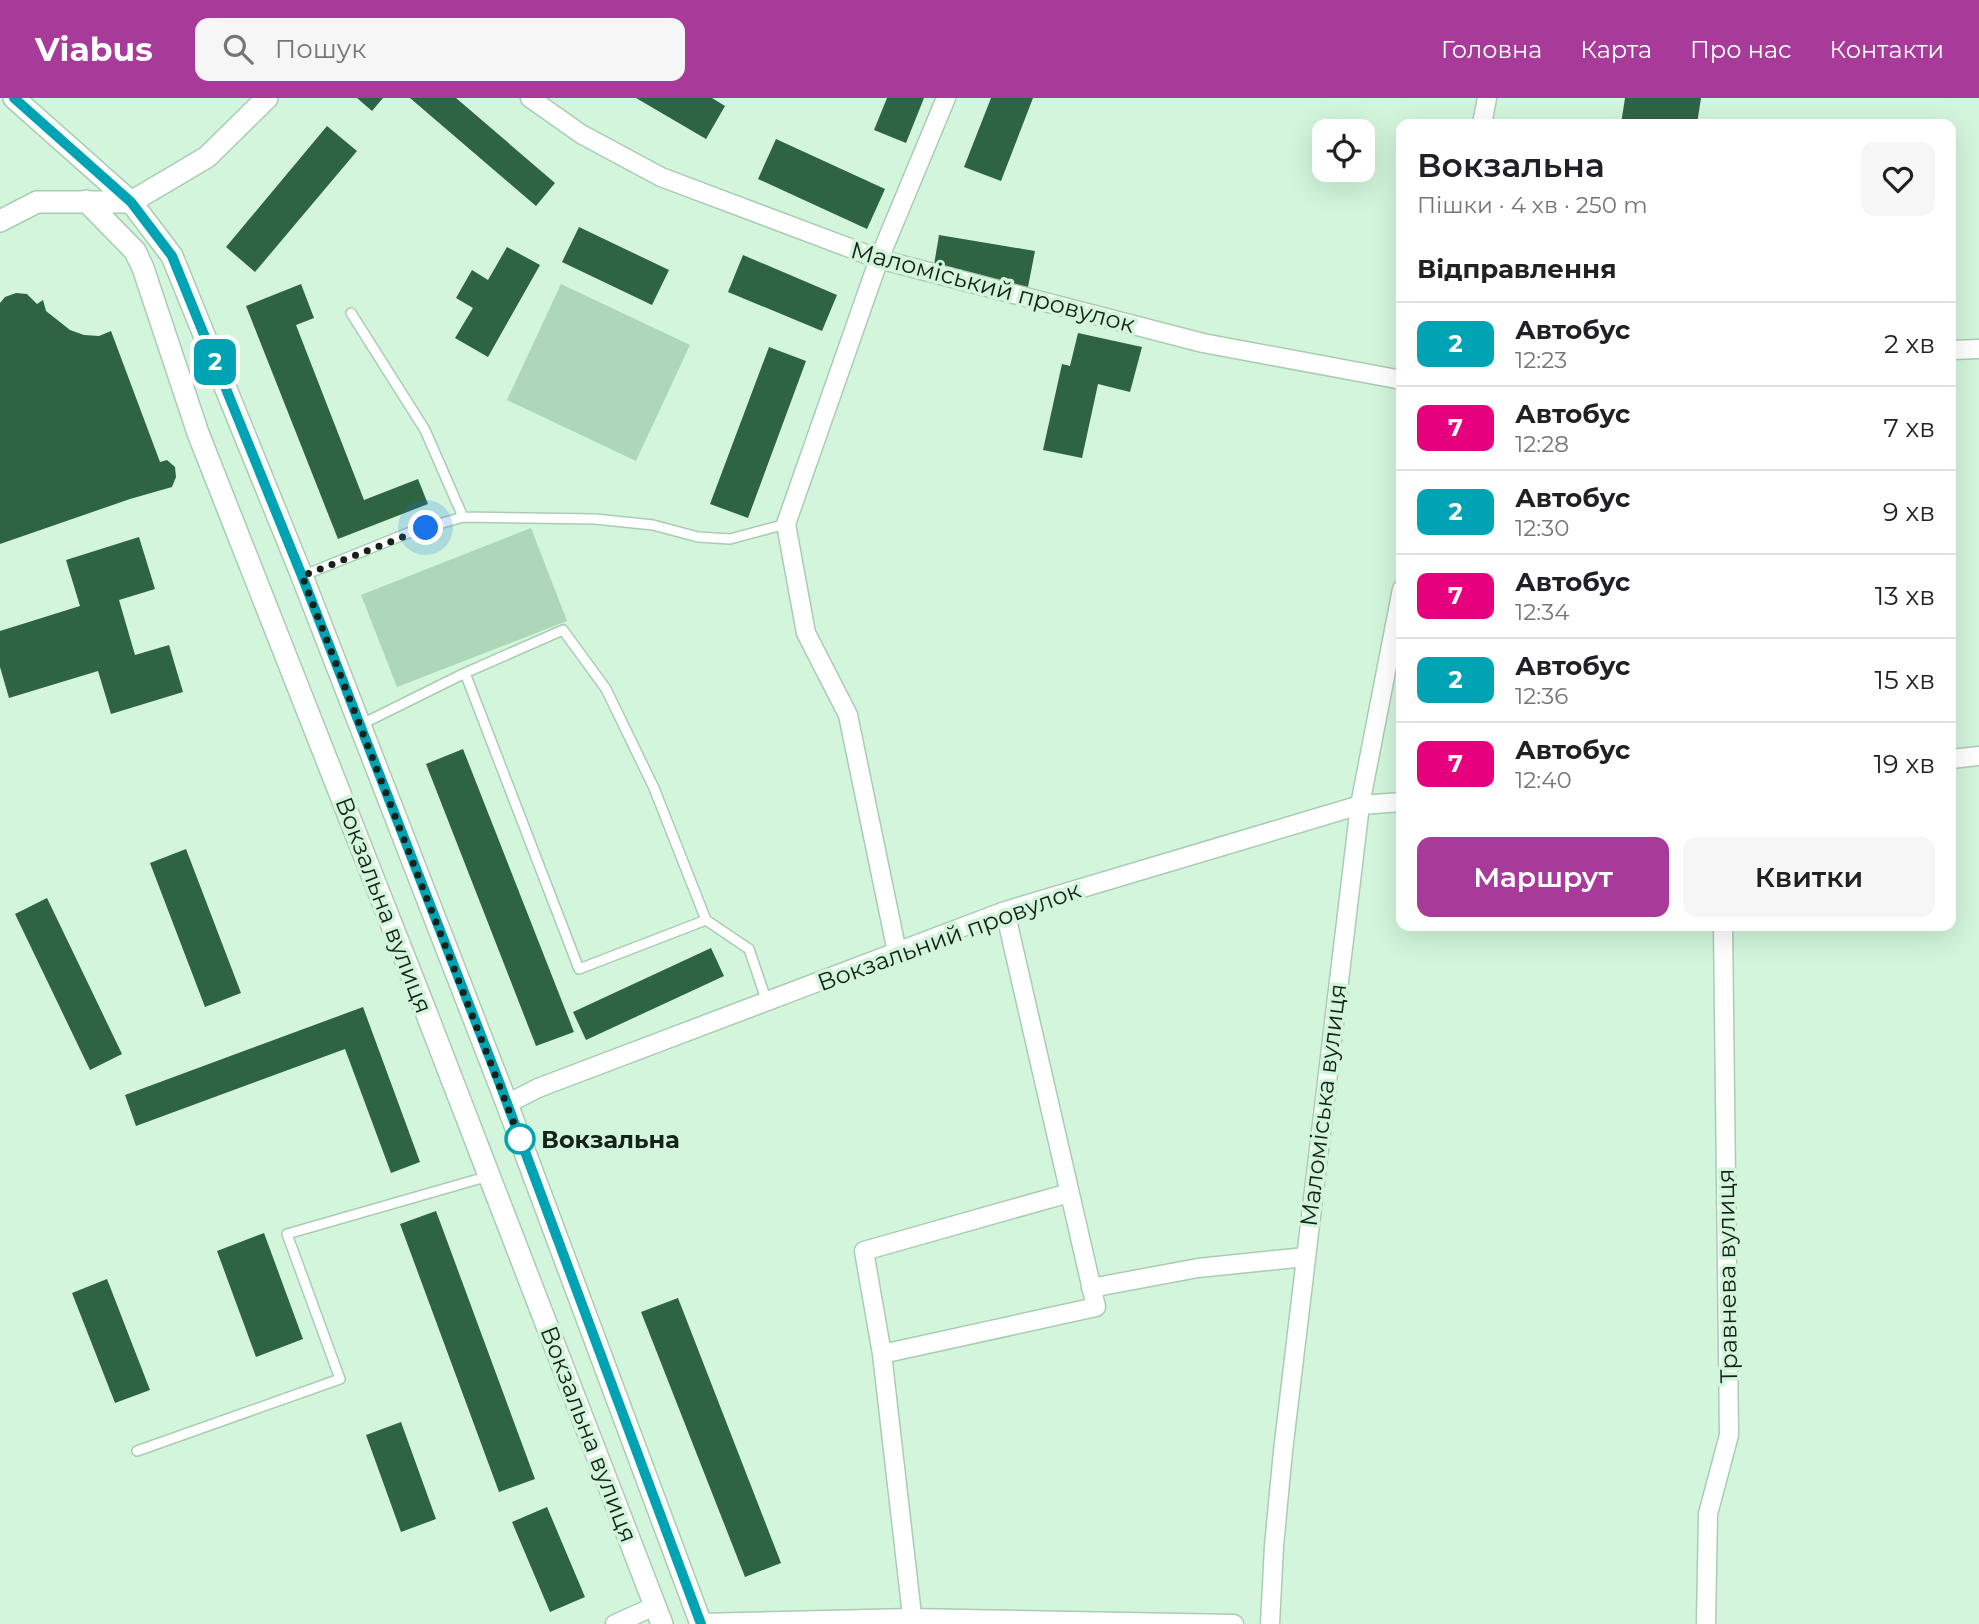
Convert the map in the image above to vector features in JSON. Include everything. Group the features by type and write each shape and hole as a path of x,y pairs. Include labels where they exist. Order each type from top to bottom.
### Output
{"street":[{"name":"Вокзальна вулиця","path":"14,98 131,202 172,256 302,576 507,1104 701,1623"},
{"path":"0,221 37,202 131,202 207,157 267,98"},
{"name":"Маломіський провулок","path":"530,98 581,134 660,177 879,259 1203,343 1396,379"},
{"path":"897,951 849,715 806,633 786,524 879,259 946,98"},
{"path":"1483,119 1487,98"},
{"name":"Вокзальна вулиця","path":"86,201 135,251 143,268 198,433 658,1615"},
{"path":"1956,350 1979,349"},
{"name":"Маломіська вулиця","path":"1270,1624 1274,1546 1305,1257 1360,805 1396,620"},
{"path":"1956,759 1979,757"},
{"name":"Вокзальний провулок","path":"507,1104 538,1088 1005,911 1360,805 1396,802"},
{"path":"882,1354 1096,1307 1005,911"},
{"name":"Травнева вулиця","path":"1706,1624 1708,1514 1729,1435 1723,931"},
{"path":"912,1621 901,1503 882,1354 864,1251 1069,1194"},
{"path":"1091,1288 1198,1268 1305,1257"},
{"path":"615,1624 658,1615"},
{"path":"701,1623 912,1621 1234,1624"}],"lane":[{"path":"351,313 425,430 463,517"},
{"path":"302,576 408,533 463,517 595,519 653,524 698,537 730,540 786,524"},
{"path":"360,725 466,673 563,630 611,700 654,788 706,920 749,950 767,1003"},
{"path":"466,673 579,969 706,920"},
{"path":"137,1451 340,1379 287,1234 489,1176"}],"green space":[{"path":"561,284 690,345 636,461 507,400"},
{"path":"531,528 567,621 397,687 361,595"}],"building":[{"path":"357,98 383,98 372,111"},
{"path":"410,98 456,98 555,183 536,206"},
{"path":"636,98 712,98 725,106 706,139"},
{"path":"887,98 924,98 906,143 874,130"},
{"path":"991,98 1033,98 1001,181 964,167"},
{"path":"1625,98 1701,98 1698,119 1622,119"},
{"path":"327,126 357,151 255,272 226,247"},
{"path":"776,139 885,189 867,229 758,179"},
{"path":"579,227 669,270 652,305 562,262"},
{"path":"939,235 1035,251 1028,287 933,271"},
{"path":"507,247 540,265 488,357 455,338 473,308 456,298 472,270 488,280"},
{"path":"743,255 837,295 822,331 728,292"},
{"path":"301,284 314,318 296,325 364,500 418,479 428,504 338,539 246,306"},
{"path":"16,293 27,294 37,304 43,300 46,311 70,330 99,336 111,331 160,462 167,460 175,467 176,477 172,487 0,544 0,303 5,297"},
{"path":"1078,333 1142,347 1130,392 1098,384 1082,458 1043,450 1062,364 1070,366"},
{"path":"769,347 806,361 748,518 710,504"},
{"path":"139,537 155,589 119,600 135,655 169,645 183,692 111,714 98,671 9,698 0,667 0,631 80,606 66,560"},
{"path":"463,749 574,1032 536,1046 426,764"},
{"path":"186,849 241,993 205,1007 150,863"},
{"path":"47,898 122,1054 90,1070 15,914"},
{"path":"711,948 724,976 586,1040 573,1012"},
{"path":"363,1007 420,1162 391,1173 345,1049 136,1126 125,1095"},
{"path":"436,1211 535,1479 499,1492 400,1224"},
{"path":"264,1233 303,1339 256,1357 217,1251"},
{"path":"107,1279 150,1390 115,1403 72,1293"},
{"path":"678,1298 781,1563 745,1577 641,1312"},
{"path":"401,1422 436,1519 401,1532 366,1435"},
{"path":"547,1507 585,1597 550,1612 512,1522"}],"bus line":[{"name":"2","path":"14,98 131,202 172,256 302,576 498,1079 701,1624"}],"place":[{"name":"Вокзальна","path":"520,1139"}],"route":[{"path":"426,528 302,576 520,1139"}]}
